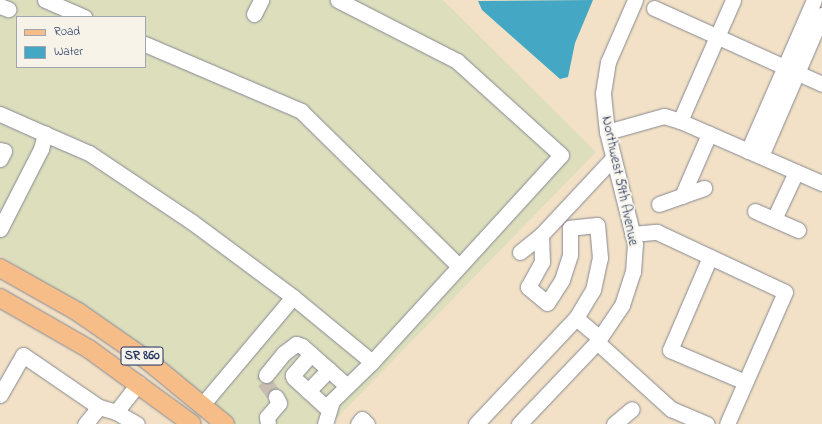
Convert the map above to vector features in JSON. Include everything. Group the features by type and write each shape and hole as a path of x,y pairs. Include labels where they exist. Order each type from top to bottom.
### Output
{"main road":[{"name":"SR 860","path":"0,268 78,312 147,360 225,424"},
{"name":"SR 860","path":"0,298 89,349 138,383 192,424"},
{"path":"89,349 105,349 189,410 196,411 202,405"}],"street":[{"path":"45,0 82,16"},
{"path":"254,14 261,0"},
{"path":"327,417 332,401 346,385 372,362 561,155 457,61 338,0"},
{"name":"Northwest 59th Avenue","path":"519,424 598,340 622,305 631,278 635,244 607,132 603,93 605,75 635,0"},
{"path":"680,121 733,0"},
{"path":"791,70 814,0"},
{"path":"654,8 822,84"},
{"path":"754,153 791,70 822,15"},
{"path":"146,44 301,111 459,266"},
{"path":"0,114 93,156 192,222 292,296 372,362"},
{"path":"607,132 664,116 680,121 822,183"},
{"path":"0,229 5,209 41,149 45,134"},
{"path":"682,196 709,134"},
{"path":"0,150 4,151 0,159"},
{"path":"520,252 541,235 613,158"},
{"path":"774,219 796,172"},
{"path":"659,204 704,188"},
{"path":"541,235 542,262 528,287 546,302 562,280 570,255 570,228 563,211"},
{"path":"755,211 798,230"},
{"path":"476,424 576,318 593,290 600,258 597,225 570,228"},
{"path":"632,234 657,232 785,292 727,424"},
{"path":"710,257 670,350 745,382"},
{"path":"202,405 292,296"},
{"path":"576,318 671,409 707,424"},
{"path":"266,375 284,353 296,344 302,346 346,385"},
{"path":"311,354 294,375 327,417"},
{"path":"0,395 24,356 98,407 125,419 138,383"},
{"path":"308,391 329,369"},
{"path":"268,424 267,417 278,403 276,397"},
{"path":"85,424 98,407"},
{"path":"614,424 632,409"},
{"path":"358,424 362,419 367,424"}],"shaded area":[{"path":"0,0 443,0 596,152 331,424 234,424 137,343 0,255"}],"water":[{"path":"593,0 575,43 568,77 560,79 482,10 478,1"}],"tunnel":[{"path":"266,375 264,381 276,397"}]}
